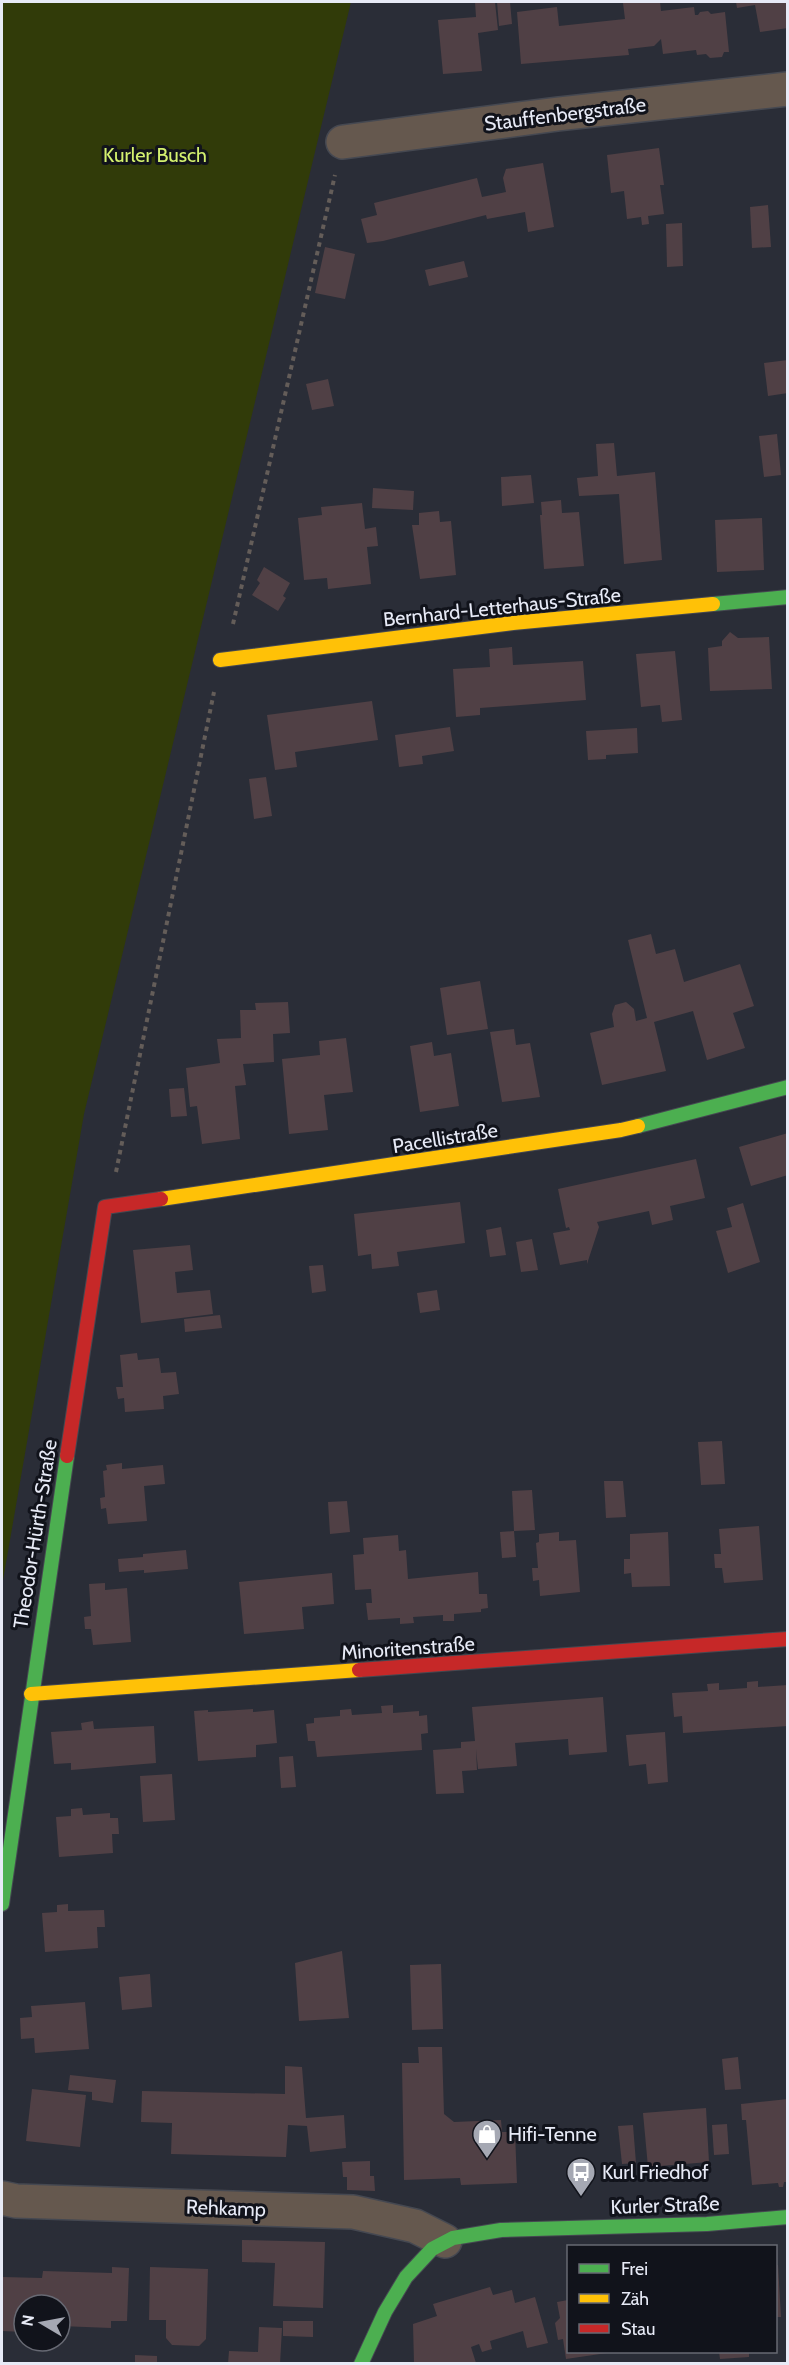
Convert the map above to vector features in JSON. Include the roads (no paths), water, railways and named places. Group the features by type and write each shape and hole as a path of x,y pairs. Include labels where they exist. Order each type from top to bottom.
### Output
{"street":[{"name":"Stauffenbergstraße","path":"343,142 558,114 788,89"},
{"name":"Bernhard-Letterhaus-Straße","path":"220,660 513,623 788,597"},
{"name":"Pacellistraße","path":"105,1207 621,1130 788,1086"},
{"name":"Theodor-Hürth-Straße","path":"2,1904 30,1694 105,1207"},
{"name":"Minoritenstraße","path":"30,1694 788,1639"},
{"name":"Rehkamp","path":"2,2198 16,2202 352,2212 416,2226 445,2241"},
{"name":"Kurler Straße","path":"361,2364 404,2277 425,2256 445,2241 472,2232 707,2224 788,2217"}],"place":[{"name":"Hifi-Tenne","path":"487,2160"},
{"name":"Kurl Friedhof","path":"581,2198"}],"park label":[{"name":"Kurler Busch","path":"155,155"}]}
